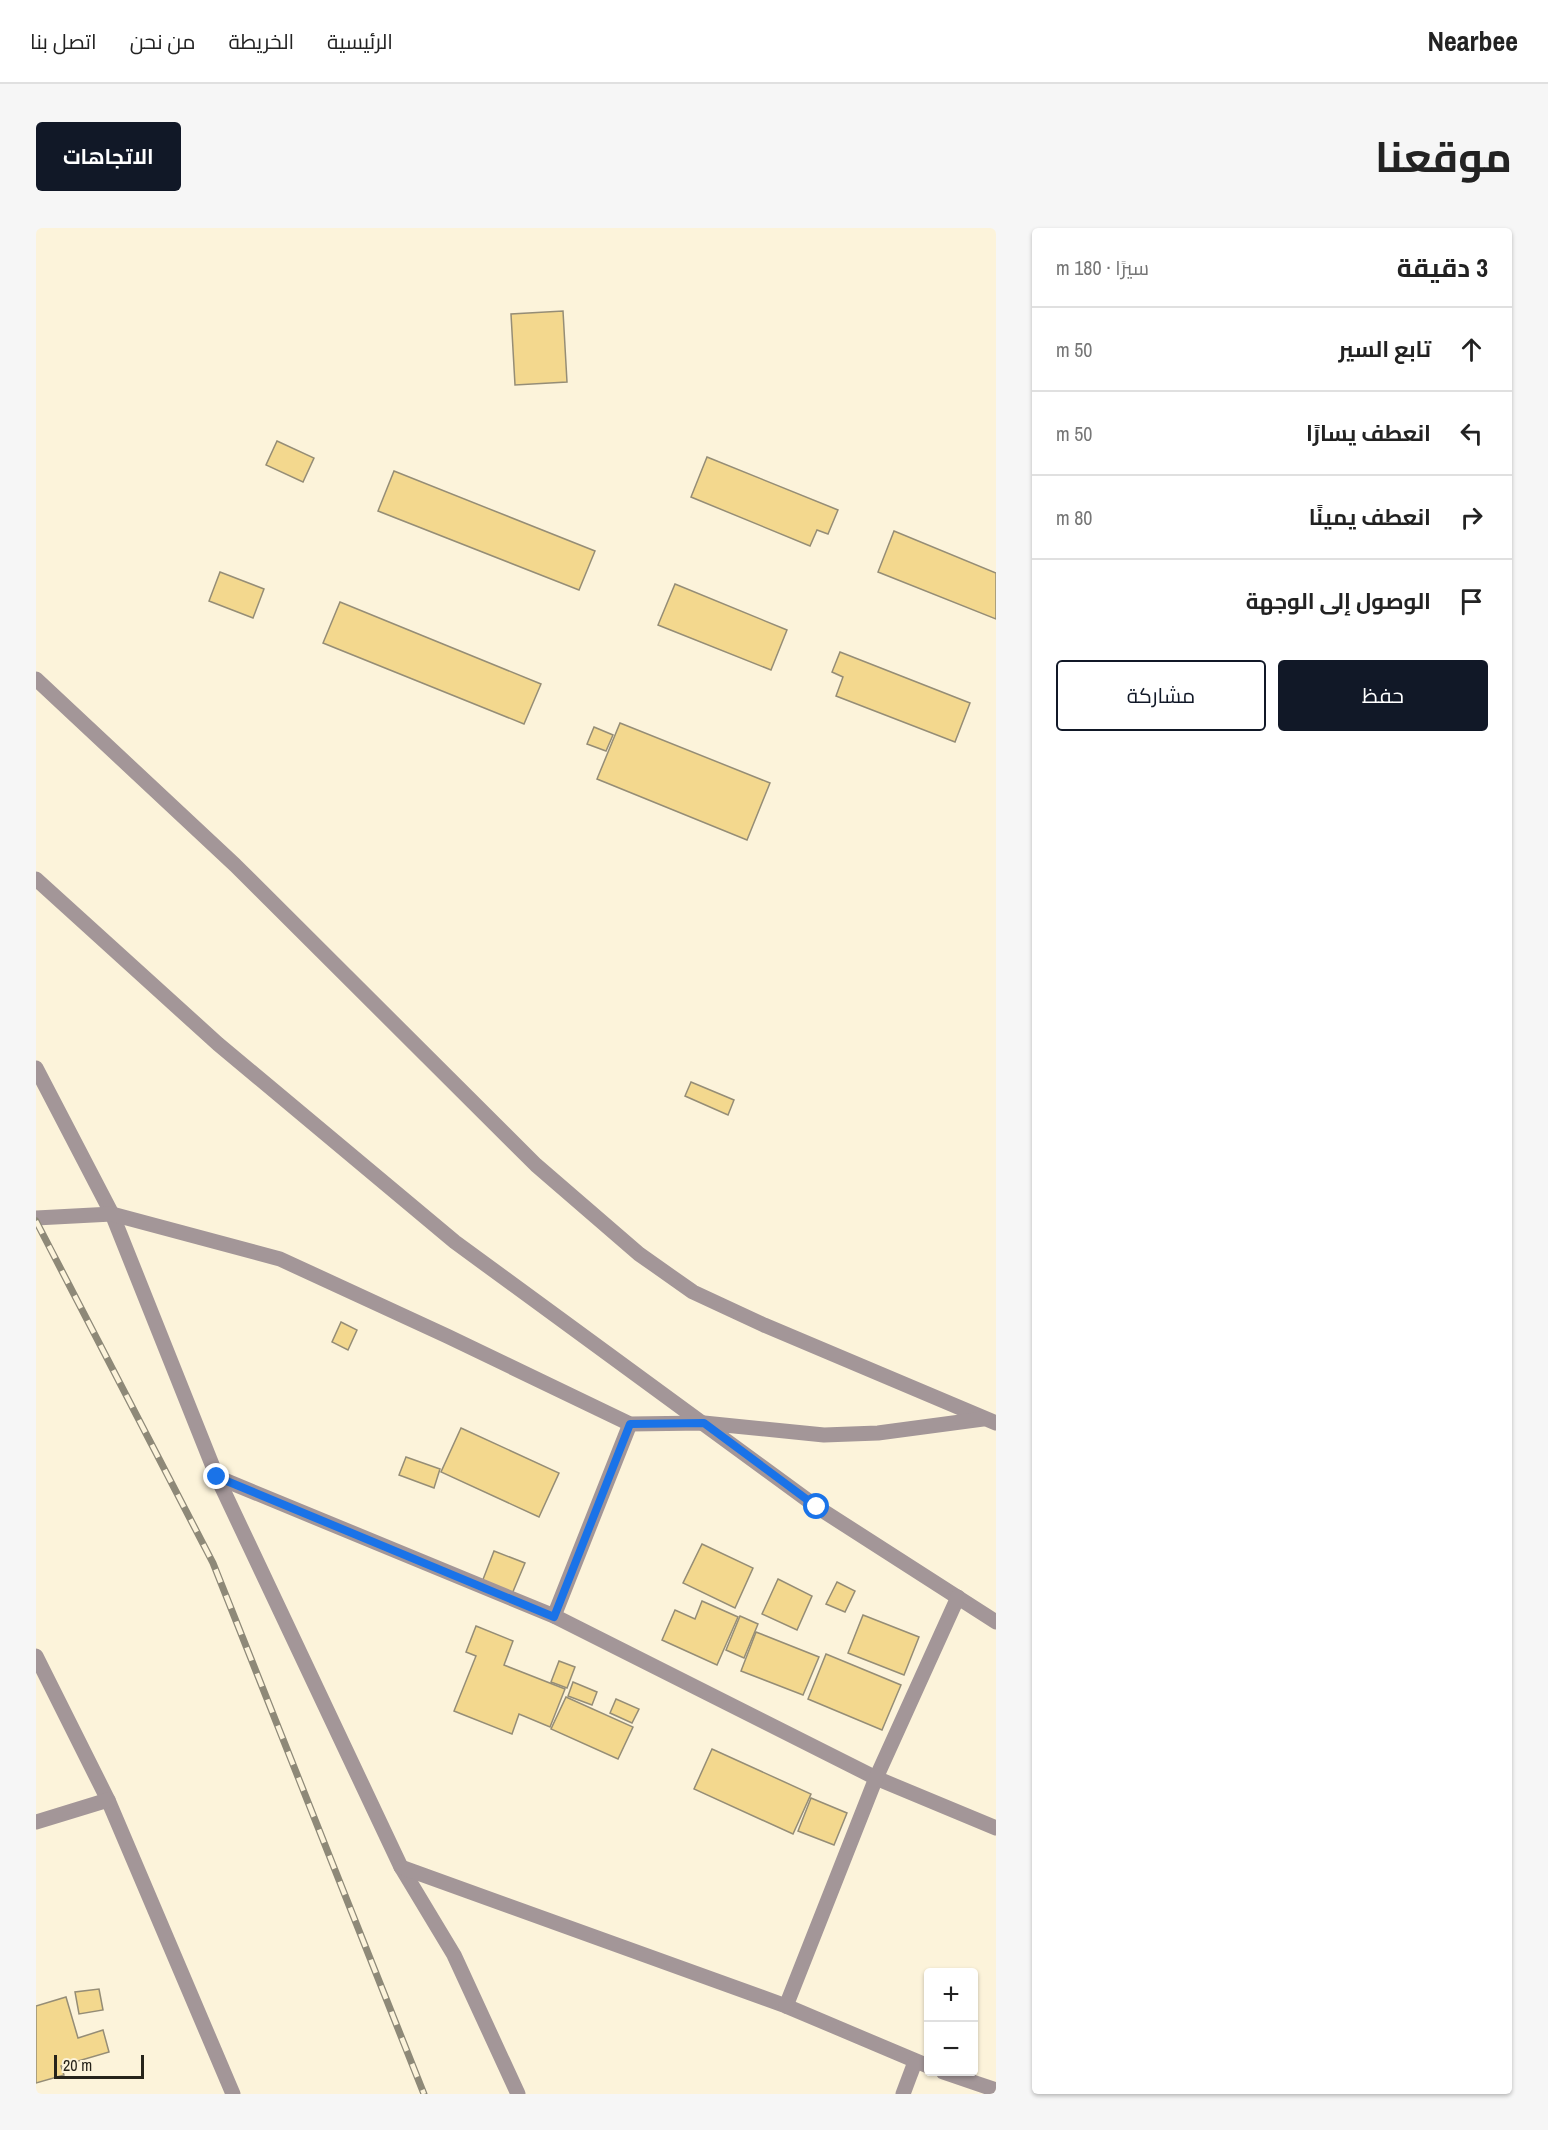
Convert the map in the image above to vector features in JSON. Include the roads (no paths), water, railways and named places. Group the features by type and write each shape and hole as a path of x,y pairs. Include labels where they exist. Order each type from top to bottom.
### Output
{"street":[{"path":"36,679 236,865 536,1165 639,1254 693,1292 754,1321 991,1421"},
{"path":"36,879 218,1044 456,1242 817,1507 996,1622"},
{"path":"36,1068 112,1214 217,1477 401,1867 454,1955 518,2094"},
{"path":"36,1218 112,1214 280,1259 630,1424 704,1423 824,1435 878,1433 991,1421"},
{"path":"554,1617 630,1424"},
{"path":"217,1477 554,1617 876,1778 996,1828"},
{"path":"786,2006 876,1778 958,1597"},
{"path":"36,1656 108,1800 233,2094"},
{"path":"36,1822 108,1800"},
{"path":"401,1867 786,2006 922,2064 903,2094"},
{"path":"955,2076 996,2090"}],"railway":[{"path":"36,1221 213,1563 424,2094"}]}
